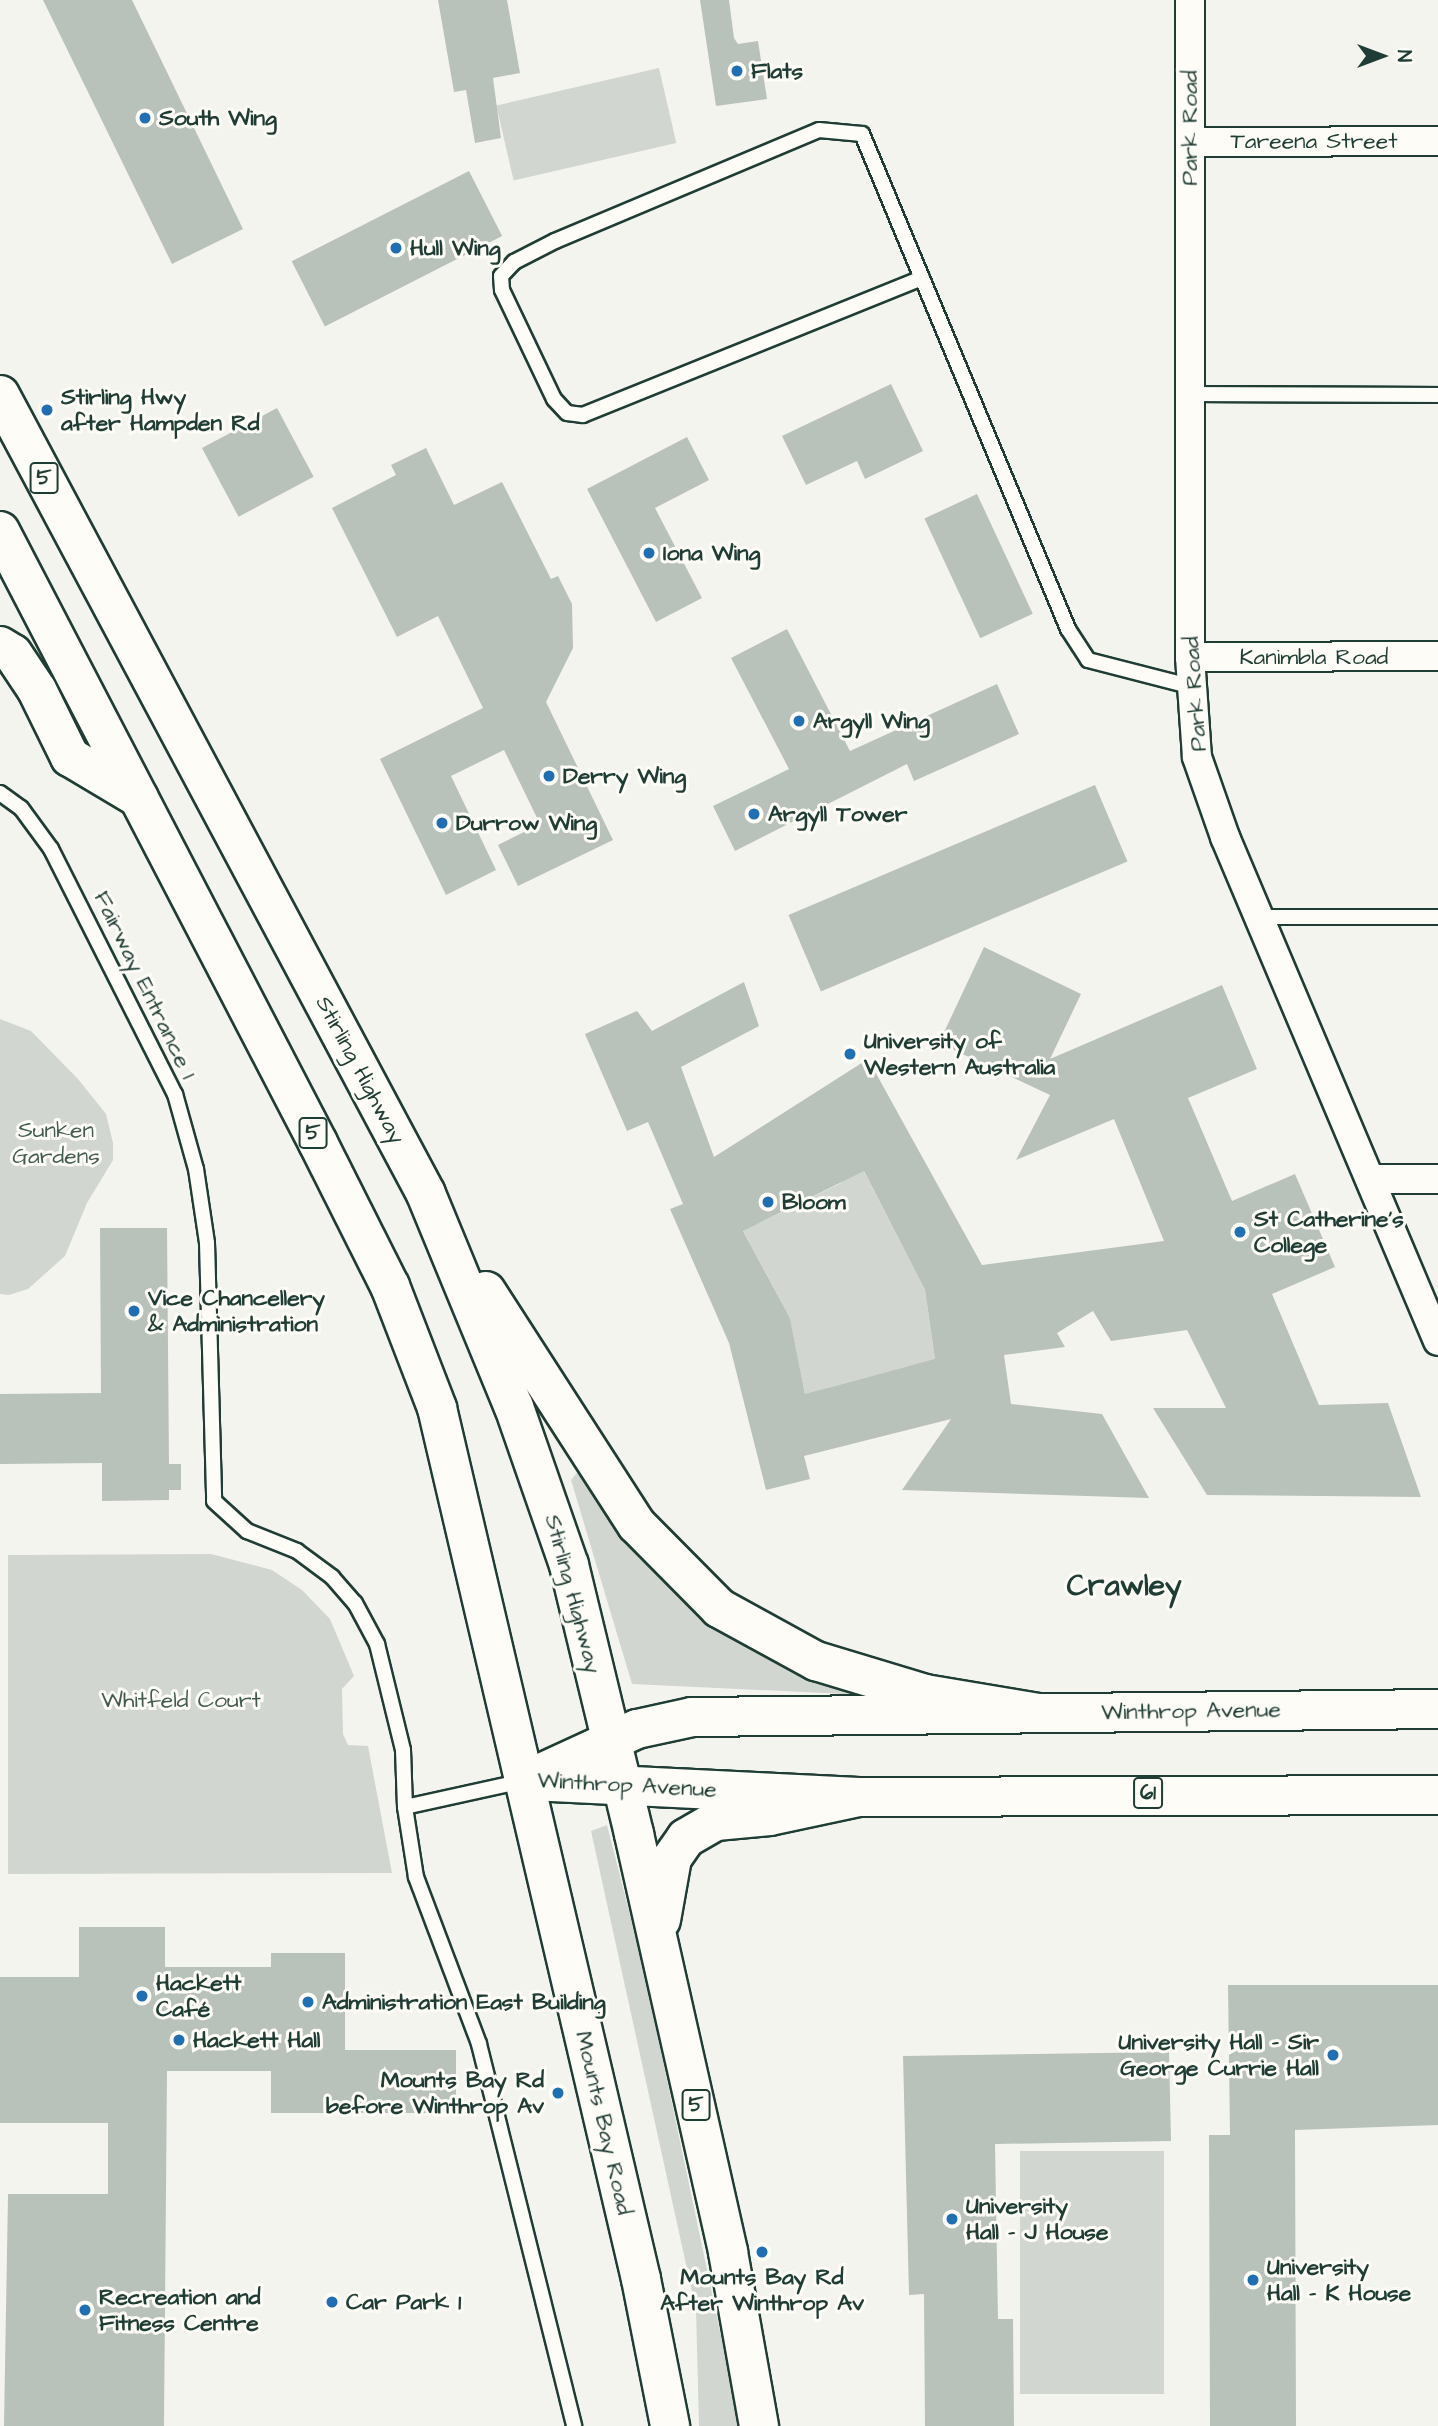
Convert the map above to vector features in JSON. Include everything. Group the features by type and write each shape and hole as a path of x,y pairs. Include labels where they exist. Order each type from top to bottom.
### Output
{"main road":[{"name":"Stirling Highway","path":"0,395 426,1194 544,1489 569,1565 621,1787"},
{"name":"5","path":"0,531 390,1286 437,1408 526,1780"},
{"path":"0,646 13,654 37,690 70,757 139,798"},
{"path":"426,1194 622,1504 719,1608 816,1661 926,1694 1038,1713"},
{"name":"Winthrop Avenue","path":"526,1780 637,1729 692,1717 1438,1709"},
{"name":"Winthrop Avenue","path":"526,1780 621,1787 859,1797 1438,1795"},
{"name":"Mounts Bay Road","path":"526,1780 670,2426"},
{"name":"5","path":"621,1787 728,2252 759,2426"},
{"name":"61","path":"659,1943 672,1858 685,1838 716,1821 770,1816 859,1797"}],"street":[{"name":"Park Road","path":"1190,0 1190,657 1197,757 1225,837 1373,1179 1438,1341"},
{"name":"Tareena Street","path":"1190,142 1438,141"},
{"name":"Kanimbla Road","path":"1190,657 1438,656"},
{"path":"1373,1179 1438,1179"}],"lane":[{"path":"922,278 583,415 567,413 554,399 502,290 501,276 514,262 555,241 819,130 862,134 922,278 1068,629 1088,660 1193,687"},
{"path":"1190,394 1438,395"},
{"name":"Fairway Entrance 1","path":"0,793 21,808 51,849 174,1094 196,1168 207,1243 214,1501 247,1531 297,1551 332,1577 355,1603 377,1644 403,1750 404,1807 416,1877 480,2044 574,2426"},
{"path":"1261,917 1438,917"},
{"path":"404,1807 526,1780"}],"green space":[{"path":"659,68 676,143 514,181 496,106"},
{"name":"Sunken Gardens","path":"0,1019 31,1031 78,1079 106,1114 113,1143 113,1160 87,1203 65,1256 28,1289 9,1295 0,1294"},
{"path":"855,1154 925,1290 937,1373 906,1367 827,1388 808,1409 790,1318 738,1221 759,1223 841,1183"},
{"path":"579,1470 631,1545 704,1621 797,1670 887,1696 632,1684 571,1480"},
{"name":"Whitfeld Court","path":"211,1554 272,1570 302,1590 330,1619 354,1676 342,1689 343,1734 348,1745 368,1746 392,1873 8,1874 8,1555"},
{"path":"607,1825 643,1966 740,2426 699,2426 696,2310 591,1831"},
{"path":"1020,2151 1164,2151 1164,2394 1020,2394"}],"building":[{"name":"South Wing","path":"43,0 132,0 243,229 172,264"},
{"path":"438,0 507,0 520,73 493,78 501,138 475,143 466,90 454,92"},
{"name":"Flats","path":"700,0 729,0 734,38 738,44 758,41 767,99 716,106"},
{"name":"Hull Wing","path":"469,171 502,236 325,326 292,261"},
{"path":"891,384 923,451 865,479 857,461 806,485 782,436"},
{"path":"277,408 314,477 239,517 202,448"},
{"name":"Iona Wing","path":"687,437 709,480 655,508 702,598 656,622 587,489"},
{"path":"426,448 454,505 502,482 551,579 558,576 572,604 573,648 546,702 613,840 518,886 498,845 540,824 504,750 451,776 496,870 446,895 380,759 483,708 438,616 397,637 332,508 396,475 391,465"},
{"path":"977,494 1033,614 980,638 924,519"},
{"path":"787,629 850,751 997,684 1019,734 914,781 907,764 735,851 713,806 789,769 731,658"},
{"path":"1095,785 1127,861 821,992 788,915"},
{"name":"St Catherine’s College","path":"984,947 1081,994 1050,1059 1222,985 1257,1069 1188,1098 1232,1201 1295,1174 1335,1267 1272,1294 1319,1405 1388,1403 1421,1497 1207,1495 1153,1408 1226,1408 1187,1330 1111,1341 1093,1311 1057,1333 1065,1347 1004,1355 1011,1404 1102,1414 1149,1498 902,1490 951,1419 804,1456 810,1479 766,1490 729,1343 670,1209 683,1204 648,1122 627,1131 585,1034 637,1011 652,1031 744,982 759,1026 681,1067 714,1157 868,1059 982,1265 1164,1241 1114,1119 1016,1160 1050,1095 939,1043","holes":["864,1171 925,1290 935,1359 805,1394 790,1318 743,1231"]},
{"name":"Vice Chancellery & Administration","path":"100,1228 167,1228 169,1464 181,1464 181,1490 169,1490 169,1500 102,1501 102,1463 0,1464 0,1394 101,1393"},
{"path":"79,1927 165,1927 165,1967 271,1967 271,1953 345,1953 345,2050 456,2050 456,2113 271,2113 271,2071 167,2071 164,2426 4,2426 8,2194 108,2194 108,2123 0,2123 0,1977 79,1977"},
{"path":"1228,1985 1438,1985 1438,2125 1295,2130 1296,2426 1210,2426 1209,2135 1230,2135"},
{"name":"University Hall - J House","path":"1169,2052 1171,2141 995,2144 998,2319 1013,2319 1014,2426 925,2426 924,2294 909,2295 903,2056"}],"place":[{"name":"Flats","path":"737,71"},
{"name":"South Wing","path":"145,118"},
{"name":"Hull Wing","path":"396,248"},
{"name":"Stirling Hwy after Hampden Rd","path":"47,410"},
{"name":"Iona Wing","path":"649,553"},
{"name":"Argyll Wing","path":"799,721"},
{"name":"Derry Wing","path":"549,776"},
{"name":"Argyll Tower","path":"754,814"},
{"name":"Durrow Wing","path":"442,823"},
{"name":"University of Western Australia","path":"850,1054"},
{"name":"Bloom","path":"768,1202"},
{"name":"St Catherine’s College","path":"1240,1232"},
{"name":"Vice Chancellery & Administration","path":"134,1311"},
{"name":"Hackett Café","path":"142,1996"},
{"name":"Administration East Building","path":"308,2002"},
{"name":"Hackett Hall","path":"179,2040"},
{"name":"University Hall - Sir George Currie Hall","path":"1333,2055"},
{"name":"Mounts Bay Rd before Winthrop Av","path":"558,2093"},
{"name":"University Hall - J House","path":"952,2219"},
{"name":"Mounts Bay Rd After Winthrop Av","path":"762,2252"},
{"name":"University Hall - K House","path":"1253,2280"},
{"name":"Car Park 1","path":"332,2302"},
{"name":"Recreation and Fitness Centre","path":"85,2310"}],"district":[{"name":"Crawley","path":"1124,1586"}]}
